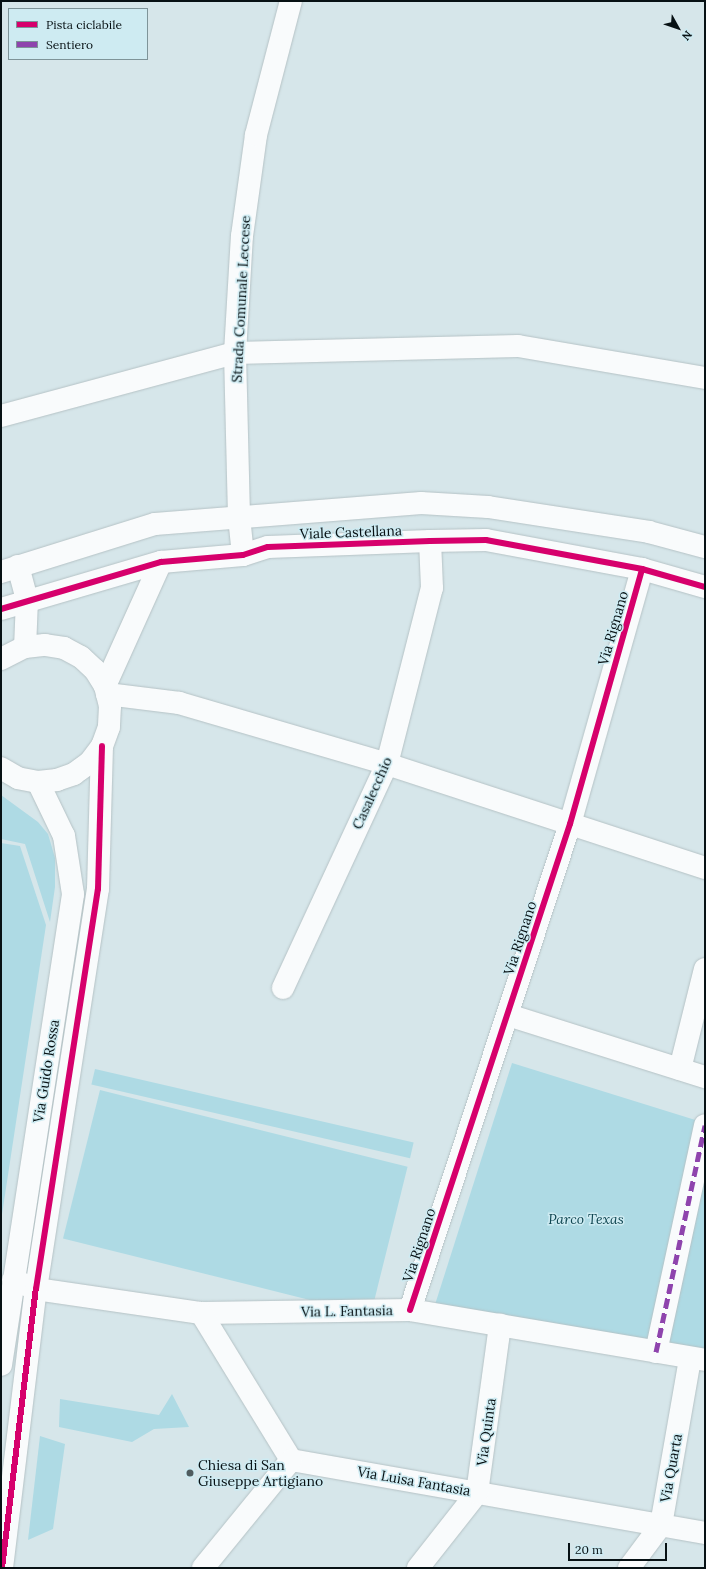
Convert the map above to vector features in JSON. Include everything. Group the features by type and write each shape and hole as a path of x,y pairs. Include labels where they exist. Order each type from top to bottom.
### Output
{"street":[{"name":"Strada Comunale Leccese","path":"243,555 239,517 235,353 242,236 256,135 291,1"},
{"path":"1,416 235,353 518,346 705,378"},
{"path":"25,647 27,600 9,569 155,524 421,503 488,507 649,532 705,547"},
{"name":"Viale Castellana","path":"1,609 27,600 161,562 243,555 268,547 430,541 486,540 642,569 705,587"},
{"name":"Casalecchio","path":"284,988 387,764 432,588 430,541"},
{"path":"106,690 161,562"},
{"name":"Via Rignano","path":"410,1310 570,824 642,569"},
{"path":"1,659 25,647 45,645 57,647 81,657 95,670 106,690 110,706 109,727 102,746 89,763 74,774 57,780 38,782 18,778 1,768"},
{"path":"106,690 179,703 387,764 705,868"},
{"path":"2,1568 36,1288 98,889 102,746"},
{"name":"Via Guido Rossa","path":"1,1365 73,894 64,836 38,782"},
{"path":"680,1069 705,969"},
{"path":"508,1015 705,1077"},
{"path":"656,1352 705,1125"},
{"name":"Via L. Fantasia","path":"13,1280 36,1288 201,1314 410,1310 698,1359"},
{"path":"201,1314 291,1460 203,1568"},
{"name":"Via Quinta","path":"477,1493 500,1325"},
{"name":"Via Quarta","path":"629,1568 661,1525 698,1359"},
{"name":"Via Luisa Fantasia","path":"291,1460 705,1533"},
{"path":"418,1568 477,1493"}],"green space":[{"path":"1,795 38,822 48,834 55,858 55,887 50,922 25,844 1,839"},
{"path":"1,843 20,846 46,925 1,1221"},
{"name":"Parco Texas","path":"512,1063 705,1123 705,1360 432,1314"},
{"path":"95,1069 414,1143 410,1158 91,1085"},
{"path":"100,1090 408,1167 371,1315 63,1238"},
{"path":"172,1394 189,1427 154,1429 132,1442 59,1427 60,1399 159,1415"},
{"path":"40,1436 65,1444 53,1529 28,1540"}],"marked path":[{"path":"656,1352 705,1125"}],"cycle path":[{"path":"1,609 161,562 243,555 268,547 430,541 486,540 642,569 705,587"},
{"path":"410,1310 570,824 642,569"},
{"path":"2,1568 36,1289 98,889 102,746"}],"place":[{"name":"Chiesa di San Giuseppe Artigiano","path":"190,1473"}]}
